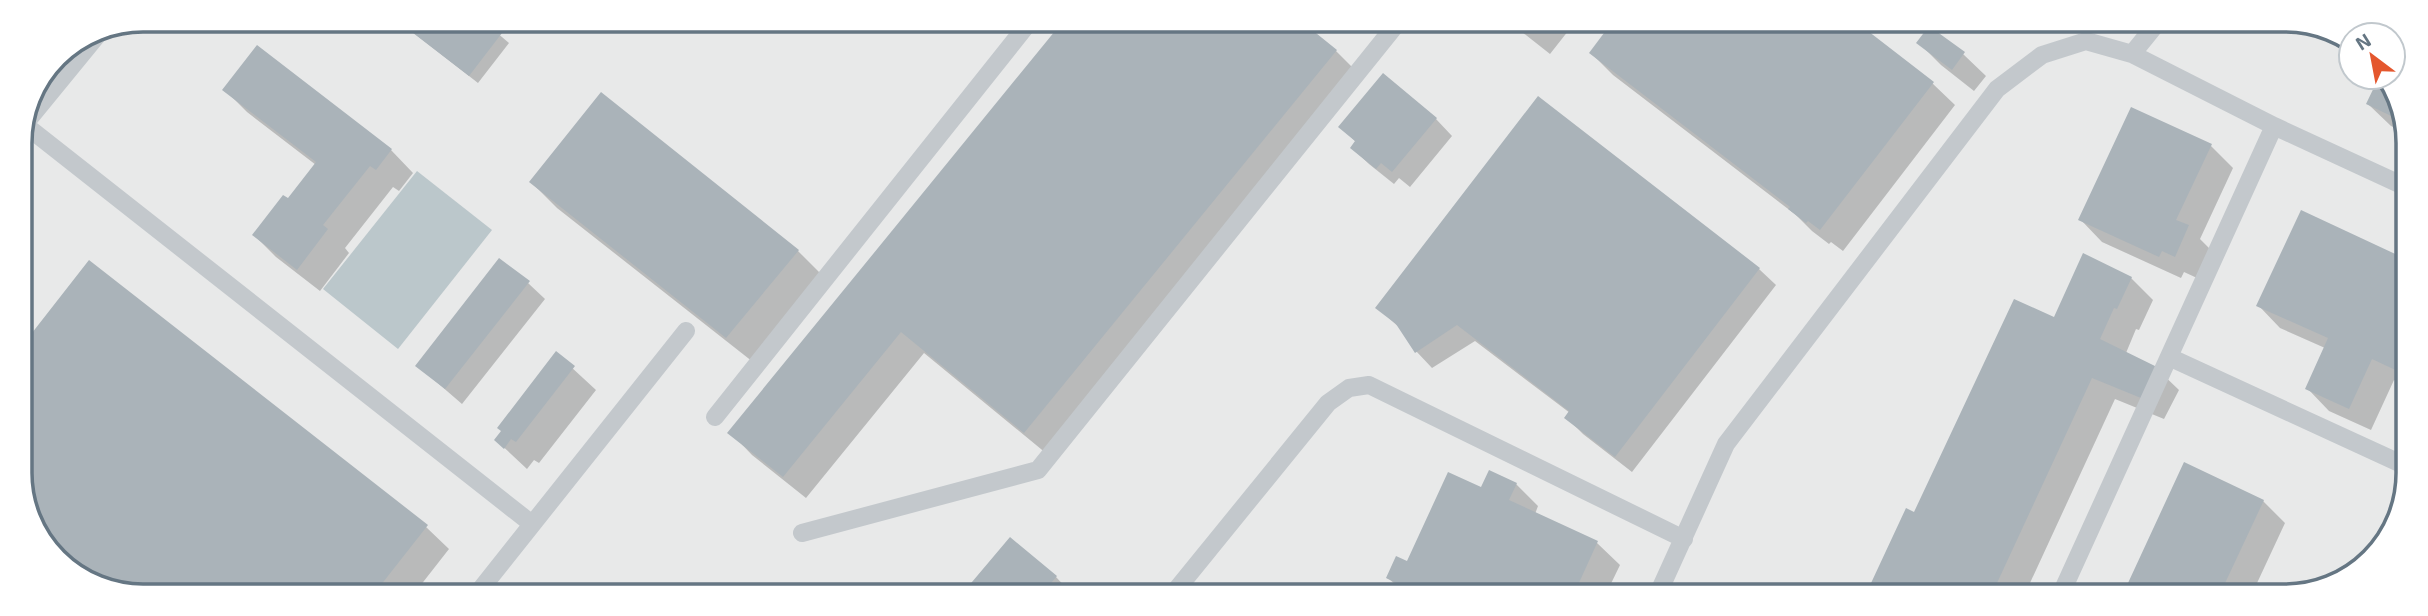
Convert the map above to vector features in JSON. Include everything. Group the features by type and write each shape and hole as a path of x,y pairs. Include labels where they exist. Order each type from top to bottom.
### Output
{"lane":[{"path":"715,417 1021,32"},
{"path":"802,533 1038,470 1390,32"},
{"path":"2132,54 2150,32"},
{"path":"1663,584 1726,444 1997,89 2042,55 2087,41 2132,54 2274,126 2396,182"},
{"path":"35,112 90,45"},
{"path":"2065,584 2274,126"},
{"path":"32,133 532,524"},
{"path":"485,584 686,331"},
{"path":"2169,357 2396,461"},
{"path":"1181,584 1328,403 1349,388 1369,385 1684,539"}],"shaded area":[{"path":"128,32 2286,32 2321,37 2335,43 2337,91 2384,91 2394,121 2396,474 2388,516 2369,547 2347,566 2315,581 2293,584 142,584 107,579 75,562 46,529 34,495 32,135 35,113 54,75 69,59 87,46"},
{"path":"417,171 492,230 398,349 323,289"}],"building":[{"path":"412,32 502,33 469,76"},
{"path":"1054,32 1315,32 1337,50 1024,433 901,332 783,477 727,433"},
{"path":"1605,32 1869,32 1934,82 1820,230 1808,221 1806,223 1788,209 1790,207 1589,53"},
{"path":"1924,32 1937,32 1965,52 1952,70 1916,43"},
{"path":"257,45 392,149 376,170 370,166 323,225 328,229 297,270 252,235 283,195 288,198 316,162 222,90"},
{"path":"1383,73 1437,118 1392,172 1381,163 1376,169 1350,148 1355,141 1338,127"},
{"path":"2372,91 2384,91 2393,117 2366,104"},
{"path":"601,92 799,250 726,338 529,182"},
{"path":"1538,96 1760,268 1615,457 1564,418 1569,411 1457,325 1415,353 1396,324 1375,308"},
{"path":"2131,107 2212,144 2176,220 2189,225 2175,257 2162,251 2159,257 2078,220"},
{"path":"2301,210 2396,254 2396,370 2372,359 2349,409 2305,389 2328,338 2256,306"},
{"path":"2083,253 2132,277 2100,339 2157,367 2141,398 2092,378 1997,584 1871,584 1906,508 1914,512 2014,299 2054,317"},
{"path":"499,258 530,281 445,389 415,366"},
{"path":"89,260 428,525 382,584 142,584 107,579 93,573 75,562 54,541 37,509 32,474 32,333"},
{"path":"556,351 575,366 516,442 511,439 504,449 494,440 501,431 497,428"},
{"path":"2184,462 2264,500 2225,584 2128,584"},
{"path":"1489,470 1517,483 1509,500 1598,541 1578,584 1396,584 1386,578 1396,556 1407,561 1448,472 1481,487"},
{"path":"1010,537 1057,576 1050,584 970,584"}]}
